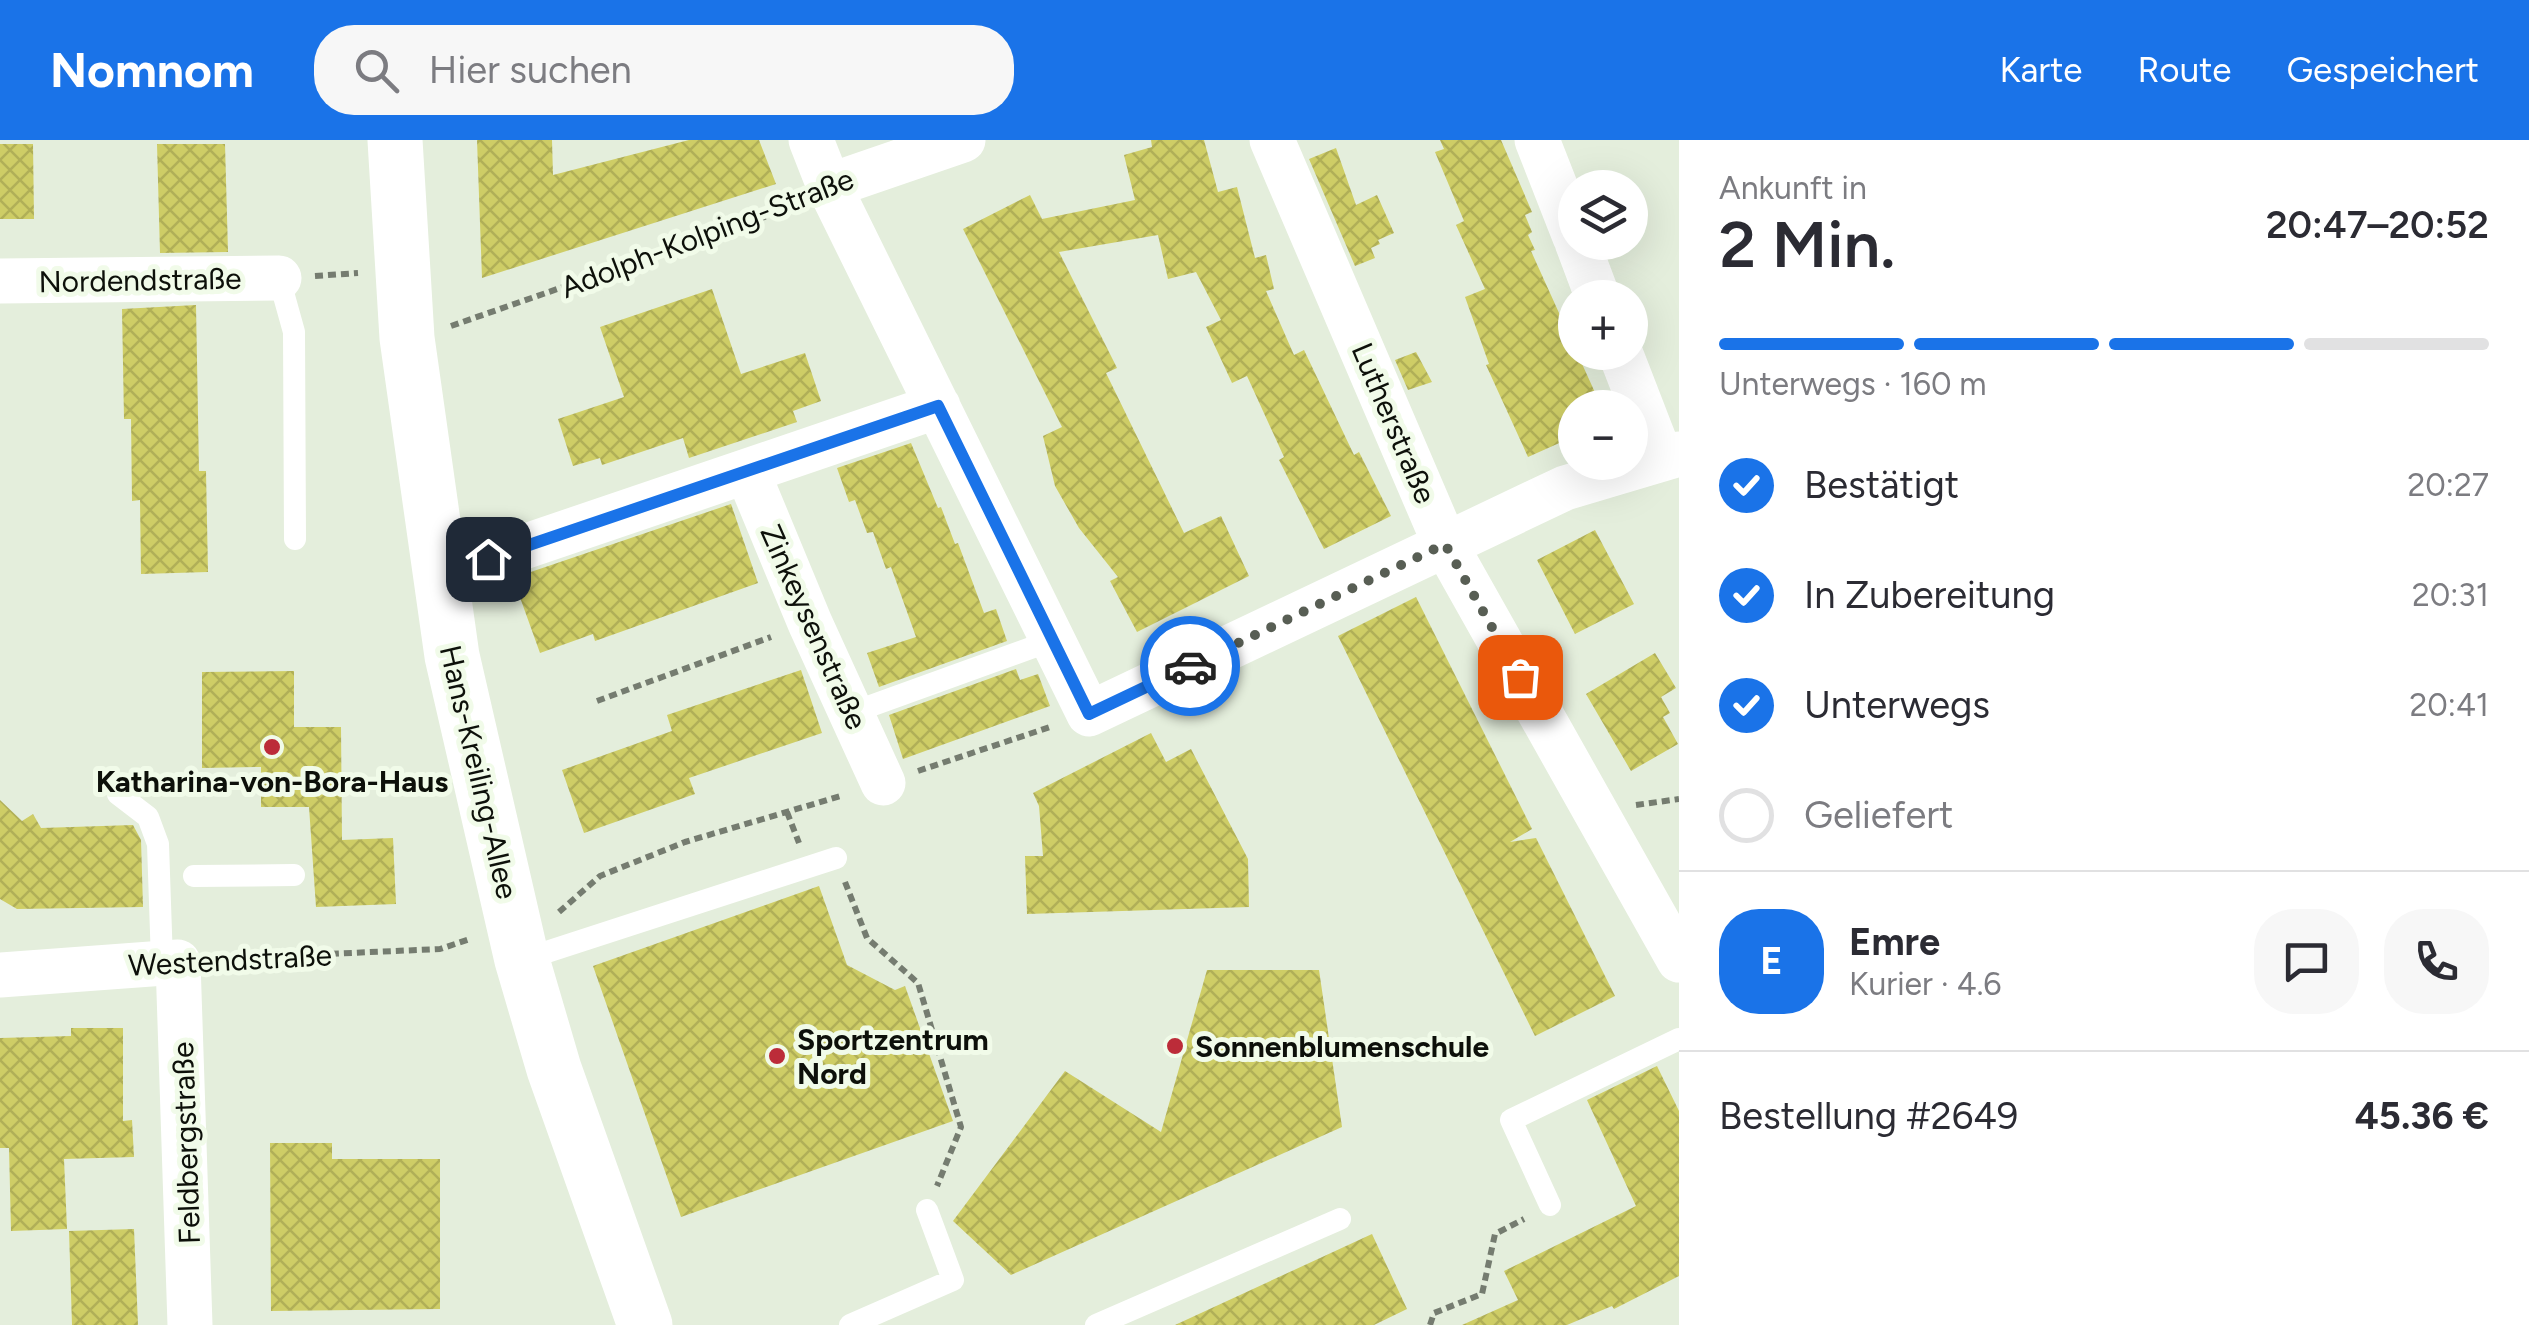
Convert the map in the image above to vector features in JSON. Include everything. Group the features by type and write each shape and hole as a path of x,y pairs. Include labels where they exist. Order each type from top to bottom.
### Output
{"street":[{"name":"Hans-Kreiling-Allee","path":"395,140 407,338 438,568 466,724 522,960 554,1070 645,1325"},
{"path":"811,140 829,186 1089,714 1565,488 1670,456 1629,370"},
{"name":"Adolph-Kolping-Straße","path":"829,186 963,140"},
{"name":"Lutherstraße","path":"1272,140 1445,544 1679,960"},
{"path":"1537,140 1558,194"},
{"name":"Nordendstraße","path":"0,281 279,278"},
{"path":"488,559 938,406"},
{"name":"Zinkeysenstraße","path":"747,471 810,623 884,783"},
{"name":"Westendstraße","path":"0,974 170,962"},
{"name":"Feldbergstraße","path":"170,962 190,1325"}],"lane":[{"path":"279,278 294,332 295,539"},
{"path":"851,713 1053,640"},
{"path":"118,794 148,817 158,844 170,962"},
{"path":"522,960 836,858"},
{"path":"194,876 294,876"},
{"path":"1550,1205 1511,1120 1679,1039"},
{"path":"850,1325 953,1280 927,1210"},
{"path":"1096,1325 1340,1219"}],"path":[{"name":"Adolph-Kolping-Straße","path":"450,326 799,205 829,186"},
{"path":"597,700 810,623"},
{"path":"561,911 600,876 685,842 884,783 1089,714"},
{"path":"836,858 867,938 918,983 961,1127 927,1210"},
{"name":"Westendstraße","path":"170,962 440,949 460,942"},
{"path":"1430,1325 1434,1312 1482,1294 1496,1234 1550,1205"}],"building":[{"path":"477,140 552,140 553,175 689,140 759,140 776,184 482,278"},
{"path":"1151,140 1204,140 1218,192 1237,187 1255,258 1266,255 1274,289 1266,291 1294,355 1304,350 1354,455 1359,452 1391,516 1324,549 1279,460 1284,457 1247,376 1232,383 1206,327 1221,320 1196,272 1168,279 1158,235 1059,252 1117,368 1106,373 1184,533 1221,516 1249,576 1137,632 1110,581 1118,577 1079,528 1055,486 1043,436 1062,427 963,229 1030,195 1042,219 1135,200 1124,155 1152,147"},
{"path":"1440,140 1501,140 1532,212 1525,215 1535,250 1531,251 1558,311 1558,370 1585,370 1594,390 1558,390 1558,444 1528,457 1486,365 1489,364 1465,297 1485,289 1456,225 1464,221 1435,152 1444,149"},
{"path":"0,144 33,144 34,219 0,219"},
{"path":"157,144 225,144 228,252 160,253"},
{"path":"1336,148 1356,205 1377,195 1394,233 1371,248 1375,258 1355,266 1309,159"},
{"path":"712,289 741,374 805,353 821,401 793,411 797,422 689,458 683,438 602,465 600,458 573,466 558,419 624,397 600,327"},
{"path":"196,305 199,471 206,471 208,572 141,574 140,500 132,501 131,419 124,419 122,309"},
{"path":"1416,352 1432,382 1408,390 1395,360"},
{"path":"911,443 938,508 941,507 955,544 958,543 984,613 996,609 1007,641 879,687 867,653 916,637 891,567 886,569 873,532 867,533 855,500 849,502 837,468"},
{"path":"731,504 758,583 595,641 593,634 540,653 513,578"},
{"path":"1595,530 1634,604 1575,634 1537,560"},
{"path":"1416,597 1532,829 1510,842 1536,838 1615,996 1535,1036 1338,636"},
{"path":"1655,653 1676,688 1661,697 1670,713 1663,717 1678,744 1631,771 1586,694"},
{"path":"1016,669 1020,680 1038,674 1050,706 903,759 889,715"},
{"path":"801,670 822,733 689,778 695,794 584,833 562,770 672,731 667,715"},
{"name":"Katharina-von-Bora-Haus","path":"294,671 294,727 341,727 342,840 393,838 396,904 316,907 309,807 261,807 261,767 202,768 202,672"},
{"path":"1151,733 1166,762 1191,749 1248,859 1249,907 1027,914 1025,856 1043,856 1039,806 1033,793"},
{"path":"0,800 22,821 33,814 41,828 133,825 141,840 143,907 17,909 0,899"},
{"name":"Sportzentrum Nord","path":"819,886 847,965 895,990 905,986 953,1121 681,1217 593,966"},
{"path":"1207,970 1319,970 1342,1127 1011,1275 953,1221 1065,1071 1161,1132"},
{"path":"71,1028 123,1028 123,1121 132,1120 134,1157 64,1159 67,1229 11,1231 9,1148 0,1148 0,1038 71,1036"},
{"path":"1657,1066 1679,1111 1679,1276 1614,1309 1612,1306 1567,1325 1462,1325 1518,1300 1504,1271 1636,1206 1587,1100"},
{"path":"270,1143 332,1143 332,1159 440,1159 440,1309 271,1311"},
{"path":"134,1229 138,1325 72,1325 69,1231"},
{"path":"1372,1234 1407,1309 1374,1325 1175,1325"}],"way so far":[{"path":"1190,666 1445,544 1520,677"}],"place":[{"name":"Katharina-von-Bora-Haus","path":"272,747"},
{"name":"Sonnenblumenschule","path":"1175,1046"},
{"name":"Sportzentrum Nord","path":"777,1056"}],"route":[{"path":"488,559 938,406 1089,714 1190,666"}]}
